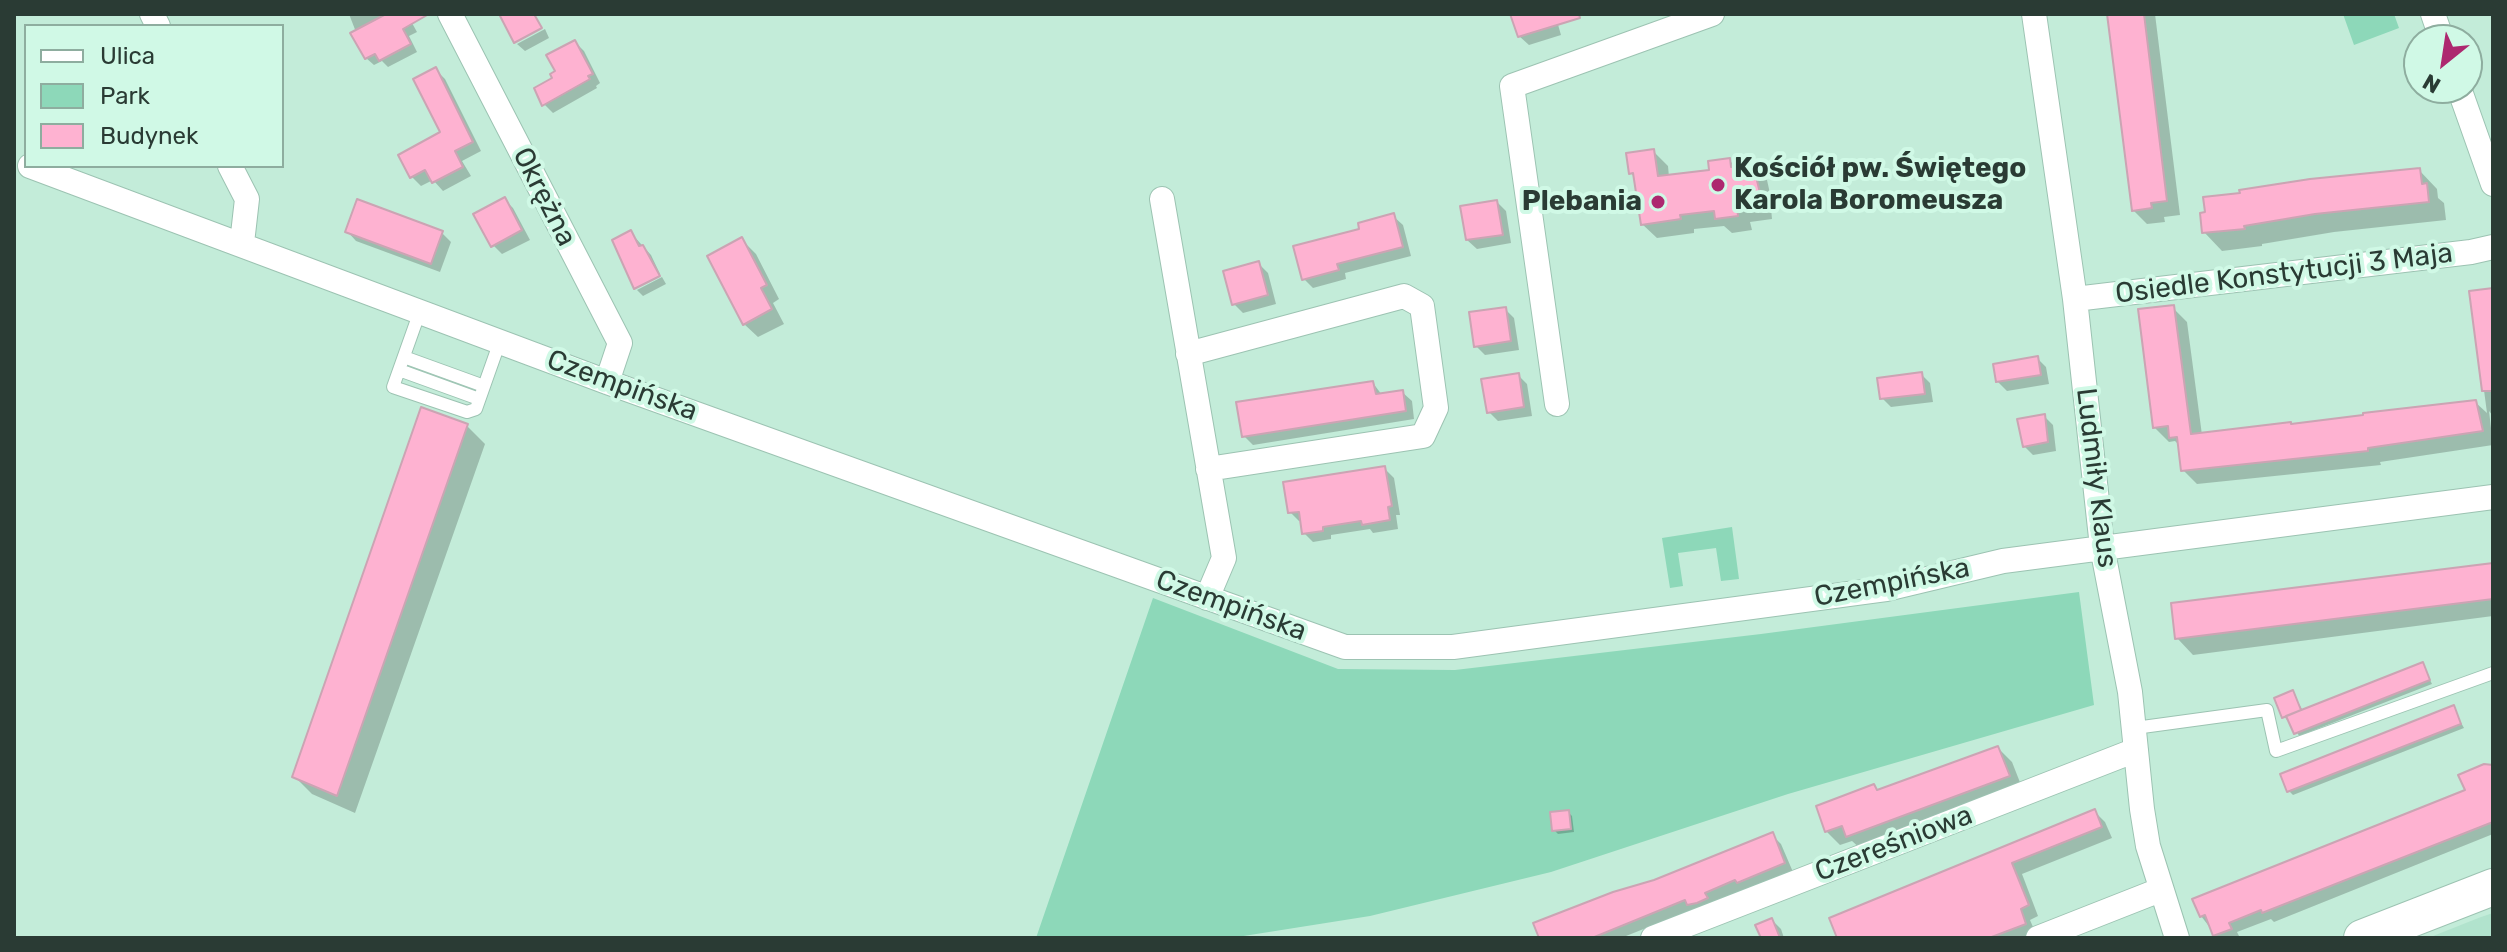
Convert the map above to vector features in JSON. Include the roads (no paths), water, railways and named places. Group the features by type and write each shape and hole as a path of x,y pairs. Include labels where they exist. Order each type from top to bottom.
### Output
{"street":[{"name":"Okrężna","path":"450,14 620,343 607,382"},
{"name":"Ludmiły Klaus","path":"2034,14 2075,299 2102,547 2117,616 2148,846 2177,938"},
{"path":"1557,404 1512,86 1701,16"},
{"path":"2465,104 2493,184"},
{"name":"Czempińska","path":"36,168 607,382 1345,647 1453,647 1886,589 2003,561 2493,497"},
{"path":"231,168 247,199 242,243"},
{"path":"1162,199 1224,558 1207,598"},
{"name":"Osiedle Konstytucji 3 Maja","path":"2075,299 2493,247"},
{"path":"1188,354 1404,296 1422,306 1436,408 1423,436 1208,469"},
{"name":"Czereśniowa","path":"1653,938 2135,739"},
{"path":"2362,938 2493,887"},
{"path":"2038,938 2160,890"}],"lane":[{"path":"420,311 393,387 467,412 476,409 500,341"},
{"path":"401,364 484,386"},
{"path":"2135,739 2267,710 2276,751 2493,673"}],"place":[{"name":"Kościół pw. Świętego Karola Boromeusza","path":"1718,185"},
{"name":"Plebania","path":"1658,202"}]}
